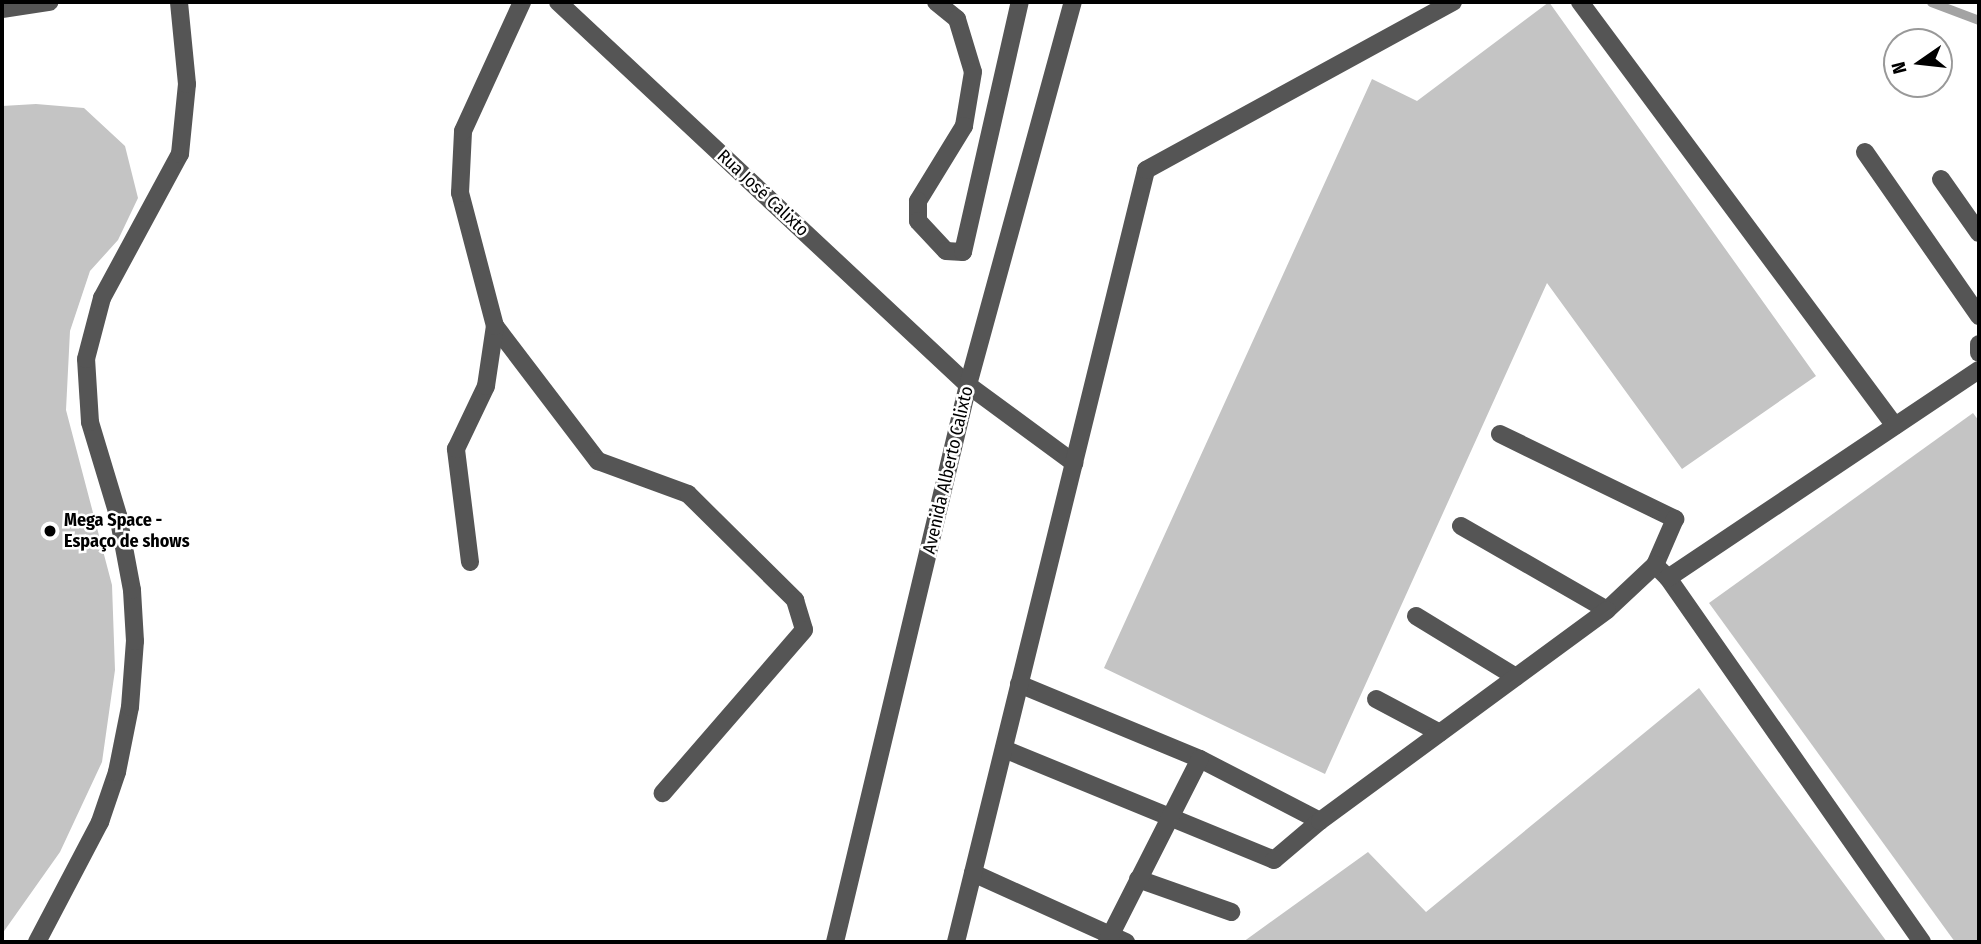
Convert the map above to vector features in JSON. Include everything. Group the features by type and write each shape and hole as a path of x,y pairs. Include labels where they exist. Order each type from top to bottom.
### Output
{"street":[{"path":"2,9 49,2"},
{"path":"37,942 100,822 117,772 130,707 135,641 132,590 118,515 90,422 86,359 102,298 180,154 187,94 179,2"},
{"path":"522,2 463,131 460,193 495,326 598,461 688,494 795,600 804,630 663,793"},
{"name":"Rua José Calixto","path":"558,2 968,385 1074,463"},
{"path":"936,2 957,19 973,72 964,126 918,201 918,221 946,251 963,252 1020,2"},
{"name":"Avenida Alberto Calixto","path":"835,942 968,385 1073,2"},
{"path":"956,942 1146,170 1453,2"},
{"path":"1580,2 1895,426"},
{"path":"1865,152 1979,316"},
{"path":"1941,180 1979,233"},
{"path":"470,562 456,449 486,386 495,326"},
{"path":"1979,344 1979,353"},
{"path":"1004,749 1274,860 1320,821 1661,571 1895,426 1979,370"},
{"path":"1500,433 1675,519 1661,571"},
{"path":"1461,526 1607,610"},
{"path":"1661,571 1922,942"},
{"path":"1416,616 1516,677"},
{"path":"1019,684 1200,759 1320,821"},
{"path":"1376,699 1440,733"},
{"path":"973,873 1114,940 1138,879 1200,759"},
{"path":"1138,879 1231,912"}],"building":[{"path":"1549,2 1816,376 1682,469 1547,283 1325,774 1104,668 1372,79 1417,101"},
{"name":"Mega Space - Espaço de shows","path":"36,104 84,108 125,146 138,198 118,240 90,271 70,331 66,410 112,585 115,670 102,762 60,852 2,934 2,106"},
{"path":"1973,413 1979,421 1979,942 1955,942 1709,603"},
{"path":"1699,688 1887,942 1243,942 1368,852 1426,912"}],"waterway":[{"path":"1931,2 1979,20"}],"place":[{"name":"Mega Space - Espaço de shows","path":"50,531"}]}
